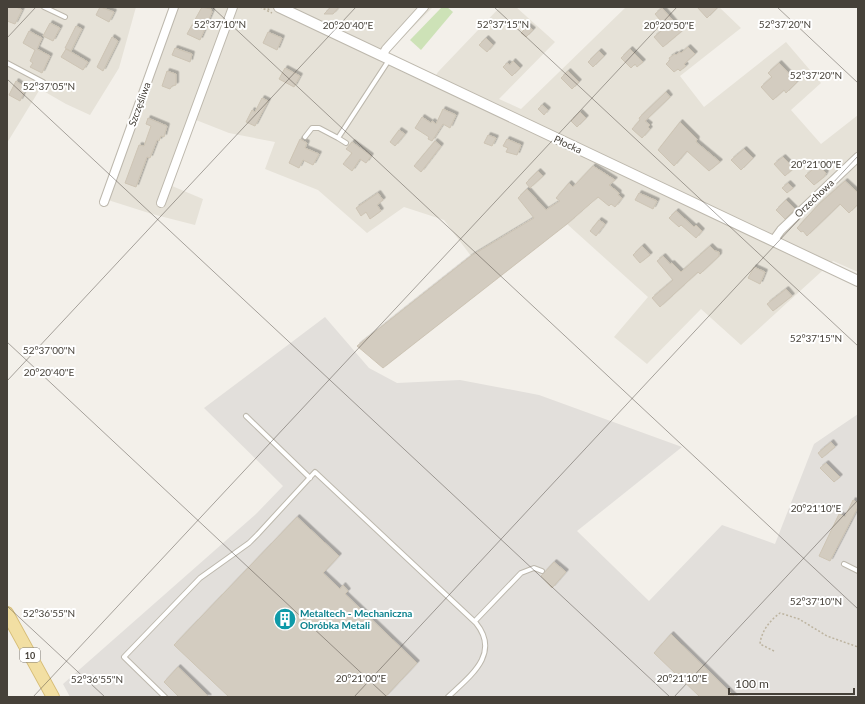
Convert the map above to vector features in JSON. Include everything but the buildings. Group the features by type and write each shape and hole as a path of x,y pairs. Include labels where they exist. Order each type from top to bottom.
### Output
{"main road":[{"name":"10","path":"7,613 53,697"}],"street":[{"name":"Szczęśliwa","path":"104,202 174,7"},
{"path":"160,203 233,7"},
{"path":"386,58 386,49 424,7"},
{"name":"Płocka","path":"283,8 858,282"},
{"name":"Orzechowa","path":"773,241 781,230 858,157"}],"lane":[{"path":"44,7 65,17"},
{"path":"338,138 386,58"},
{"path":"7,63 43,82"},
{"path":"306,137 312,128 319,128 346,143"},
{"path":"246,416 310,478"},
{"path":"165,697 124,657 200,578 249,543 315,472 475,621 483,632 486,651 484,659 448,697"},
{"path":"844,564 858,571"},
{"path":"475,621 521,573 534,568 542,571"}],"path":[{"path":"774,651 760,644 760,640 768,624 780,613 799,619 827,636 858,647"}],"shaded area":[{"path":"7,7 136,7 119,68 90,115 66,104 40,89 7,143"},
{"path":"175,7 433,7 379,61 430,85 438,72 500,7 516,7 555,42 499,99 521,109 626,7 719,7 741,28 680,76 704,107 786,42 821,83 791,110 821,144 858,115 858,272 833,261 741,345 701,309 647,364 614,337 648,297 567,224 590,205 615,180 593,166 558,202 471,256 444,220 404,207 367,233 318,190 265,169 275,142 229,133 196,120 172,186 203,199 195,225 152,214 108,200"},
{"path":"325,317 369,368 397,383 460,380 539,395 682,447 577,531 649,601 722,525 775,544 814,444 858,414 858,697 70,697 63,684 257,513 283,486 204,408"}],"green space":[{"path":"442,7 447,7 453,12 421,50 410,40"}],"place":[{"name":"Metaltech - Mechaniczna Obróbka Metali","path":"285,619"}]}
